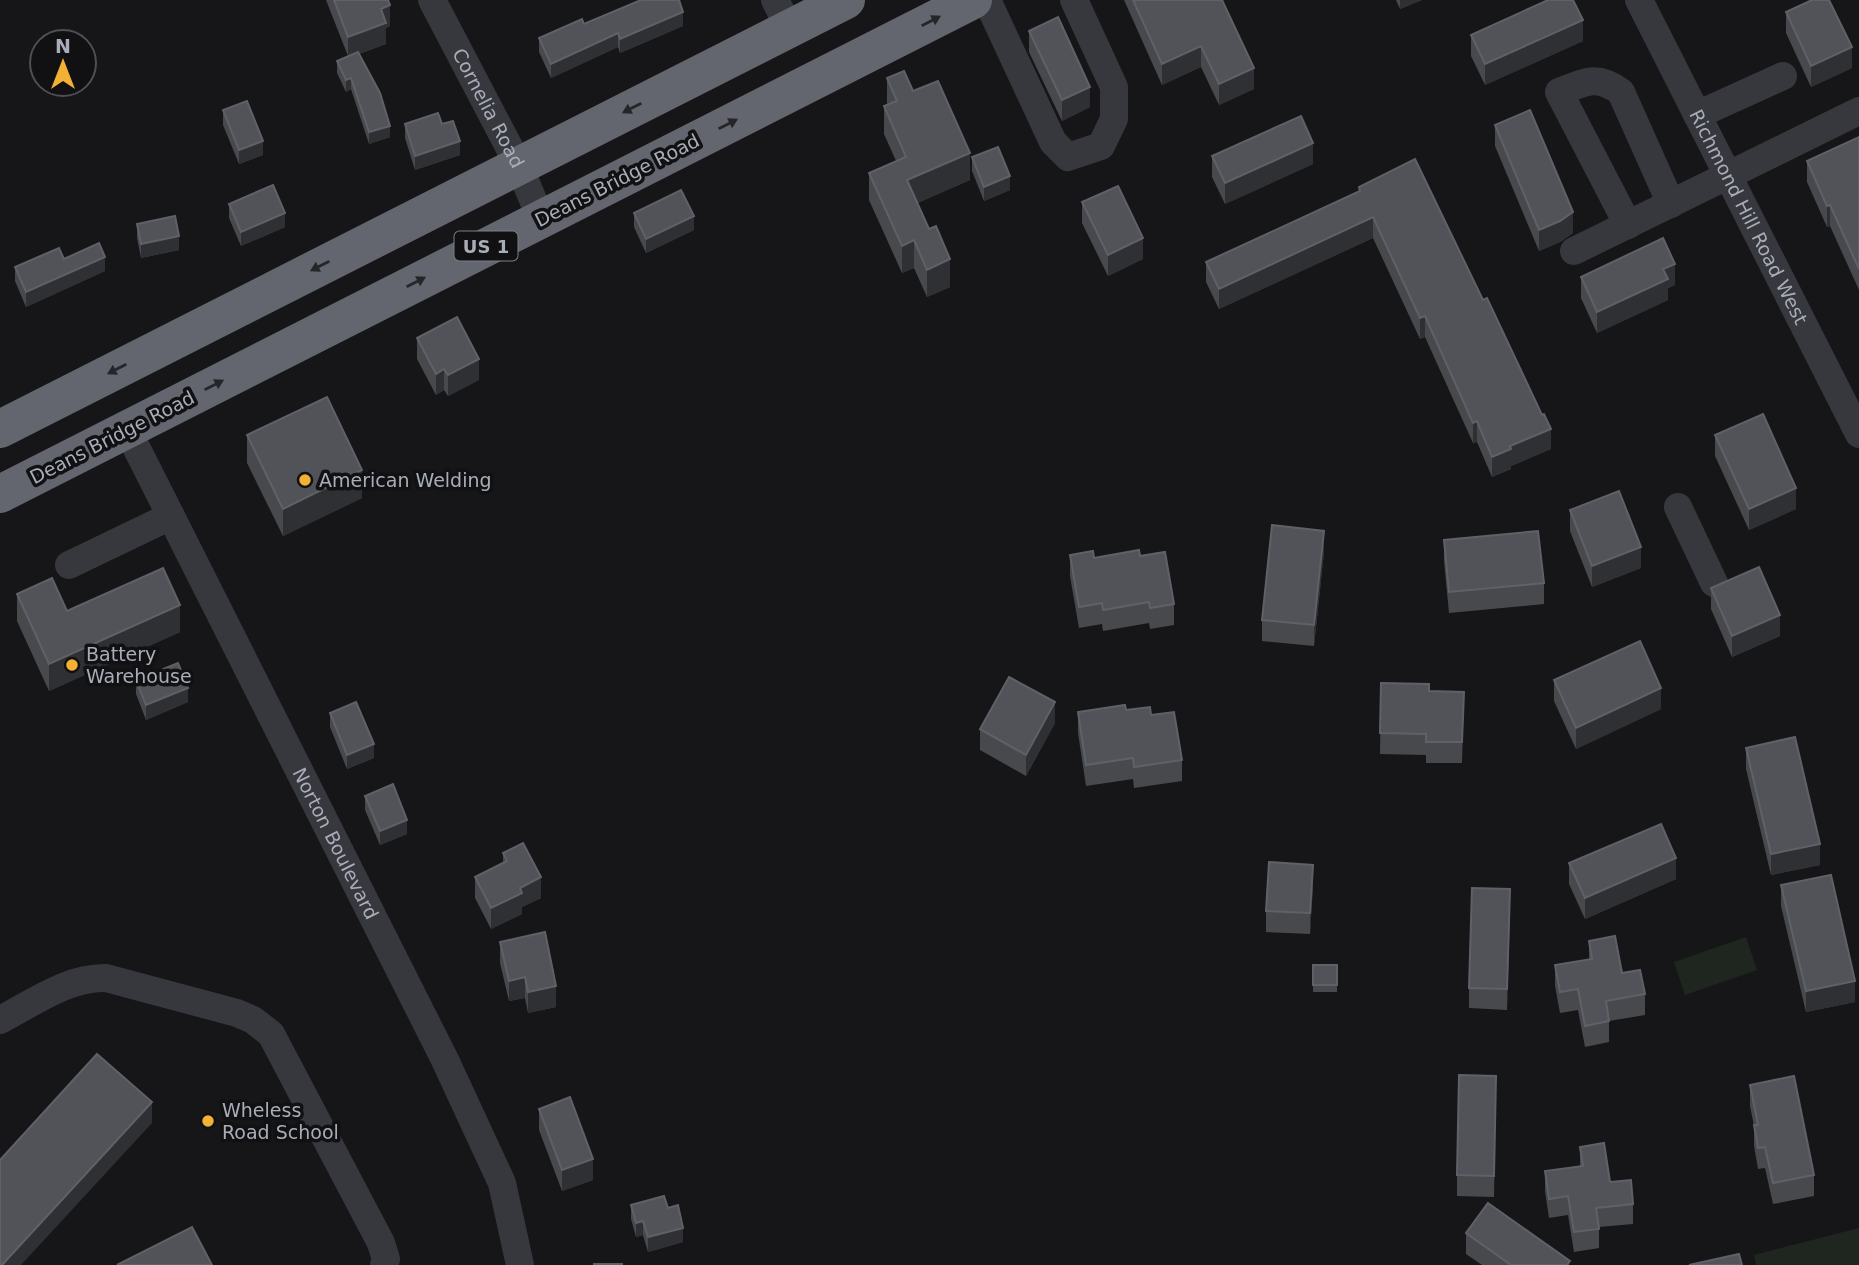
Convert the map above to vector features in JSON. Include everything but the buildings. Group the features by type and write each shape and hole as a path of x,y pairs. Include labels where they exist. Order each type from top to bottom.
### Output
{"highway":[{"path":"0,429 519,166 783,14 846,0"},
{"name":"Deans Bridge Road","path":"0,494 973,0"}],"street":[{"name":"Cornelia Road","path":"432,0 519,166 541,219"},
{"path":"987,0 1053,142 1068,157 1101,146 1114,119 1114,87 1073,0"},
{"name":"Richmond Hill Road West","path":"1639,0 1859,434"},
{"path":"1697,115 1783,76"},
{"path":"1628,225 1559,92 1590,80 1608,83 1621,92 1671,204"},
{"path":"1574,251 1859,111"},
{"name":"Norton Boulevard","path":"127,429 445,1060 502,1183 520,1265"},
{"path":"1678,508 1714,583"},
{"path":"69,565 171,516"},
{"path":"0,1020 75,981 90,978 106,978 237,1013 253,1020 271,1034 381,1243 386,1259 384,1265"}],"shaded area":[{"path":"1746,937 1757,970 1685,995 1674,962"},
{"path":"1859,1228 1859,1265 1756,1265 1754,1255"}],"place":[{"name":"American Welding","path":"305,480"},
{"name":"Battery Warehouse","path":"72,665"},
{"name":"Wheless Road School","path":"208,1121"}]}
